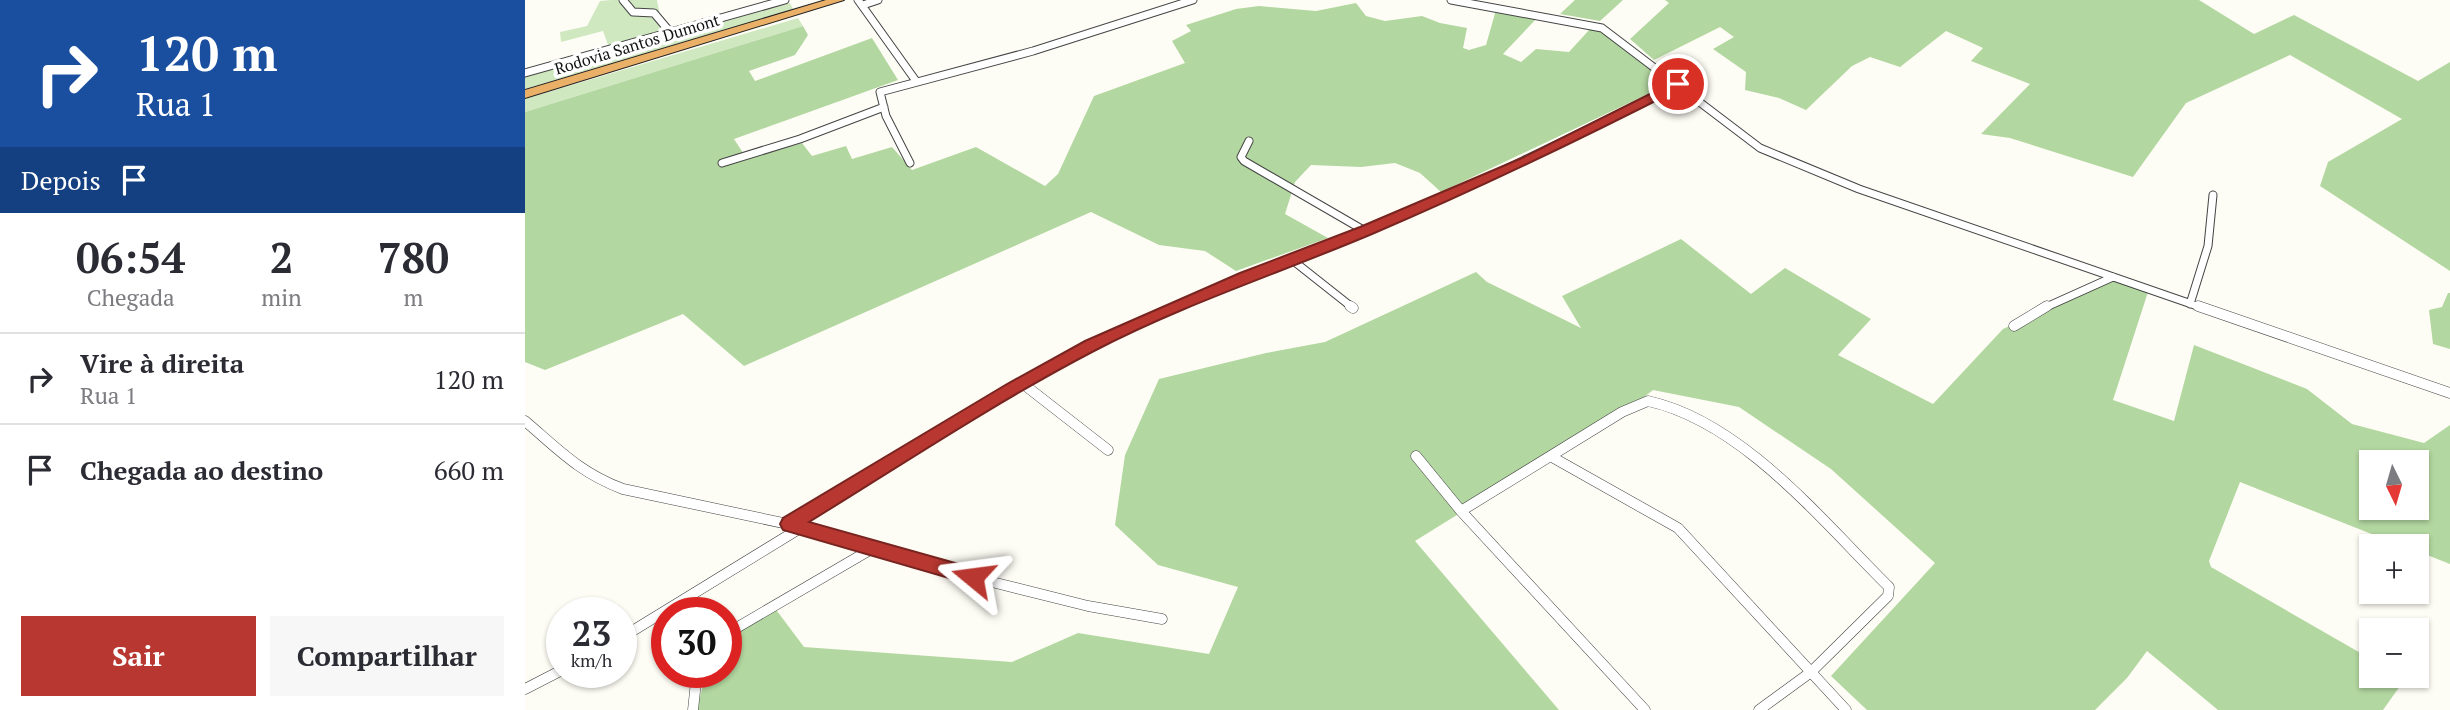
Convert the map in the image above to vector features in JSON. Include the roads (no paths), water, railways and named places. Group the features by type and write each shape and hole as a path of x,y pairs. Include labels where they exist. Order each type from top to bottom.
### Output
{"highway":[{"name":"Rodovia Santos Dumont","path":"525,94 838,0"}],"street":[{"path":"623,0 633,12 654,13 670,32"},
{"path":"525,73 785,0"},
{"path":"791,0 796,13"},
{"path":"878,0 860,2 916,81"},
{"path":"909,163 891,129 879,99 880,92 1033,51 1193,0"},
{"path":"1451,0 1602,28 1678,84 1740,135 1780,159 1859,189 2450,393"},
{"path":"789,524 1090,345 1151,317 1365,231 1527,161 1678,84"},
{"path":"722,163 800,139 884,107"},
{"path":"1249,141 1241,157 1244,161 1365,231"},
{"path":"2190,304 2208,246 2213,195"},
{"path":"1291,259 1353,307"},
{"path":"2014,326 2053,302 2113,277"},
{"path":"1023,383 1108,450"},
{"path":"1461,511 1622,412 1648,401 1674,410 1742,446 1757,457 1879,575 1890,592 1811,672 1759,710"},
{"path":"525,421 577,466 596,479 614,486 803,527 988,581 1088,606 1162,619"},
{"path":"1416,456 1461,511 1646,710"},
{"path":"1552,457 1678,527 1846,710"},
{"path":"637,628 803,527"},
{"path":"742,625 875,547"},
{"path":"525,689 546,678"},
{"path":"693,710 695,688"}]}
